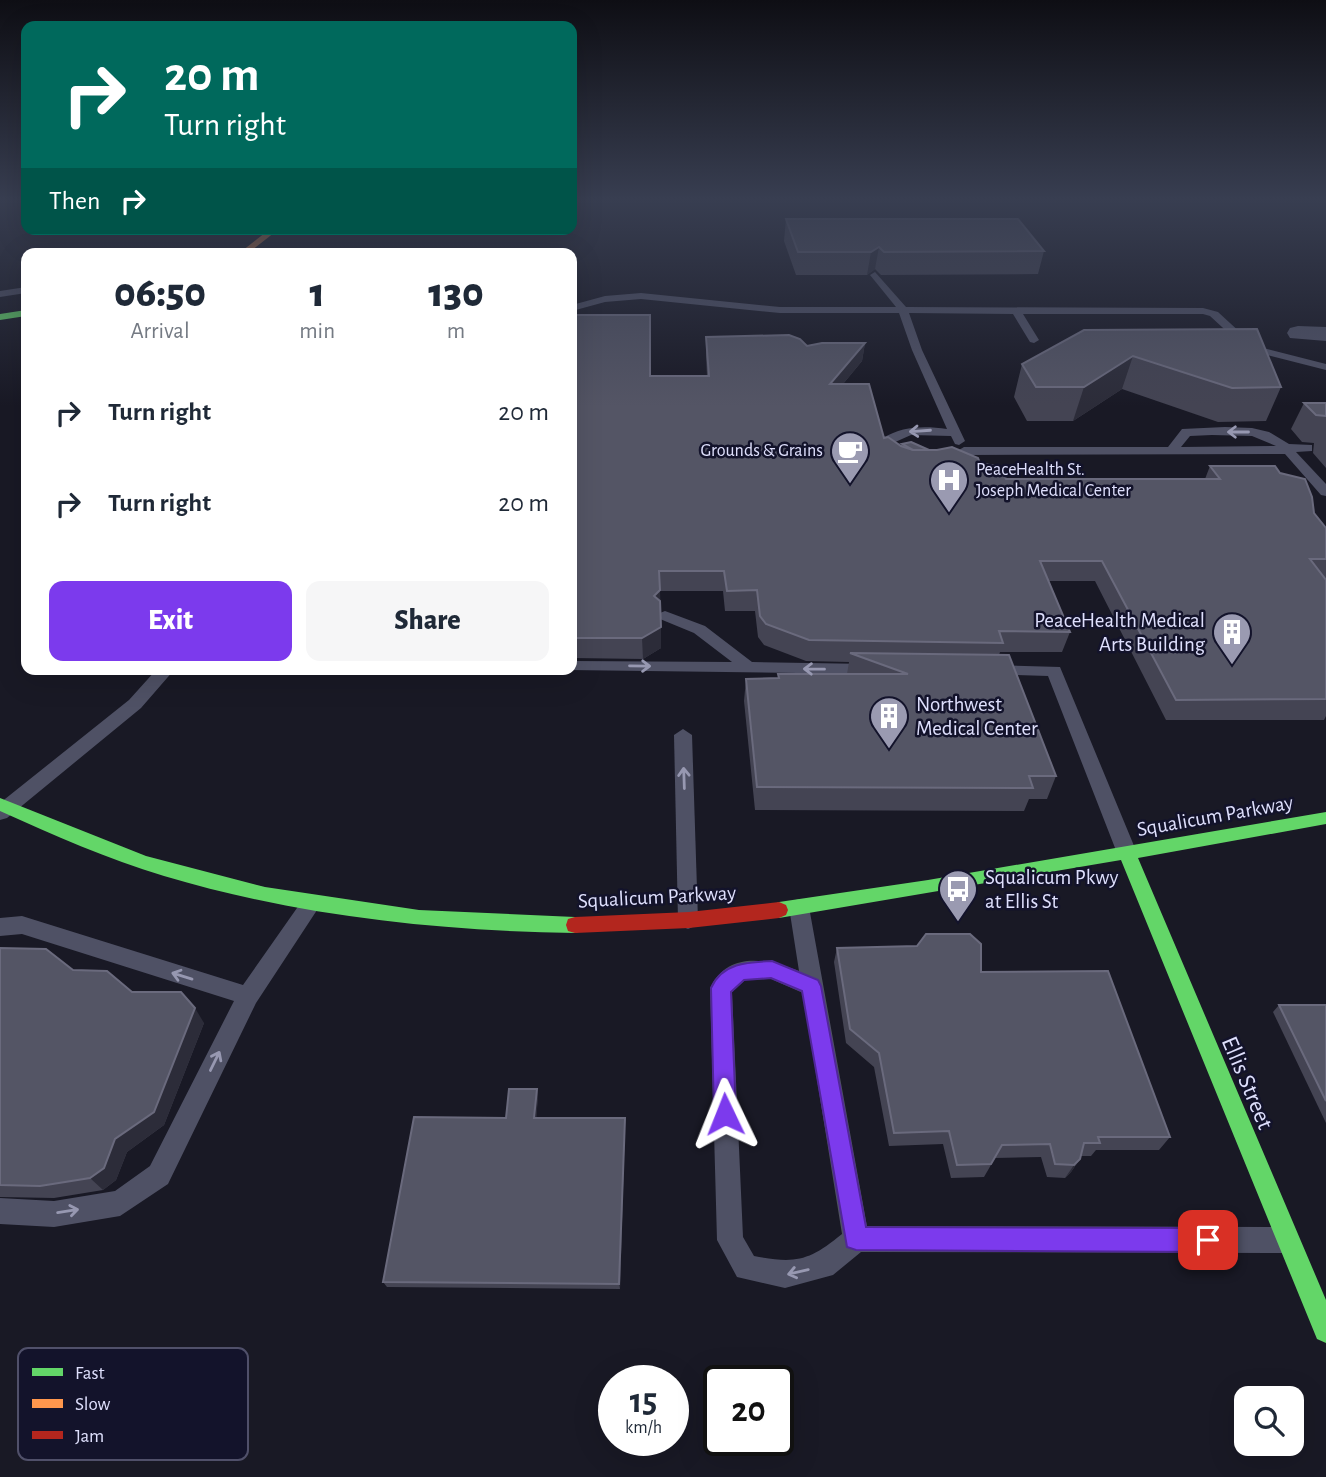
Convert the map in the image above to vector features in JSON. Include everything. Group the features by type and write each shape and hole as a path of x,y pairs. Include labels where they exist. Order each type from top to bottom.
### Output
{"street":[{"path":"0,317 21,314"},
{"path":"1297,333 1326,334"},
{"name":"Squalicum Parkway","path":"2,809 89,846 186,876 311,904 391,916 475,923 626,924 799,907 1326,818"},
{"name":"Ellis Street","path":"1127,853 1326,1330"}],"lane":[{"path":"875,275 903,310 917,350 964,451"},
{"path":"0,294 21,291"},
{"path":"577,307 606,299 667,296 745,308 1203,311 1214,314 1251,348 1326,367"},
{"path":"1016,310 1034,340"},
{"path":"908,461 889,453 886,448 887,441 894,435 914,431 956,433"},
{"path":"930,463 942,463 964,451 1308,448"},
{"path":"1287,449 1326,492"},
{"path":"665,616 681,620 712,635 748,668"},
{"path":"577,666 890,670"},
{"path":"972,670 1054,671 1127,853"},
{"path":"2,809 135,704 161,675"},
{"path":"682,735 688,920"},
{"path":"0,1211 54,1213 120,1203 159,1175 248,996 311,904"},
{"path":"799,907 856,1238"},
{"path":"0,928 22,926 248,996"},
{"path":"811,986 772,970 740,971 720,988 730,1240 746,1268 785,1275 824,1266 856,1238 1289,1240"}],"building":[{"path":"577,315 650,315 650,376 709,376 706,337 789,335 800,339 807,346 822,343 865,343 830,384 869,384 884,438 888,437 901,446 913,450 952,447 978,458 980,463 1000,467 1006,479 1220,479 1210,466 1275,466 1280,473 1305,479 1312,497 1314,513 1326,528 1326,559 1310,559 1326,580 1326,699 1176,700 1102,561 1040,561 1070,632 999,631 1003,643 809,640 766,624 760,616 757,590 727,591 724,571 659,571 660,590 654,596 660,601 661,627 642,638 577,638"},
{"path":"1257,329 1281,387 1232,388 1133,356 1084,387 1036,387 1022,364 1084,330"},
{"path":"1304,403 1326,403 1326,416 1316,415"},
{"path":"911,442 929,450 913,450 902,444"},
{"name":"Northwest Medical Center","path":"850,653 1009,655 1056,776 1029,776 1033,788 757,787 746,679 779,678 778,674 908,674"},
{"path":"926,934 970,934 981,944 981,972 1108,971 1170,1137 1098,1137 1100,1143 1084,1143 1080,1159 1074,1165 1055,1164 1050,1144 1002,1145 991,1164 957,1165 949,1131 894,1133 879,1053 850,1029 837,948 917,946"},
{"path":"0,948 46,949 73,970 107,971 132,992 181,992 195,1008 154,1112 115,1139 104,1168 90,1178 40,1186 0,1185"},
{"path":"1279,1005 1326,1005 1326,1101"},
{"path":"509,1089 537,1089 534,1118 625,1118 619,1284 383,1282 414,1117 506,1118"}],"traffic: fast":[{"path":"0,317 21,314"},
{"path":"0,804 143,862 214,883 265,894 419,918 575,925"},
{"path":"779,910 1326,818"},
{"path":"1127,853 1326,1330"}],"traffic: jam":[{"path":"575,925 689,920 779,910"}],"place":[{"name":"Grounds & Grains","path":"850,485"},
{"name":"PeaceHealth St. Joseph Medical Center","path":"949,514"},
{"name":"PeaceHealth Medical Arts Building","path":"1232,666"},
{"name":"Northwest Medical Center","path":"889,750"},
{"name":"Squalicum Pkwy at Ellis St","path":"958,923"}],"route":[{"path":"725,1114 720,988 740,971 772,970 811,986 856,1238 1208,1240"}]}
